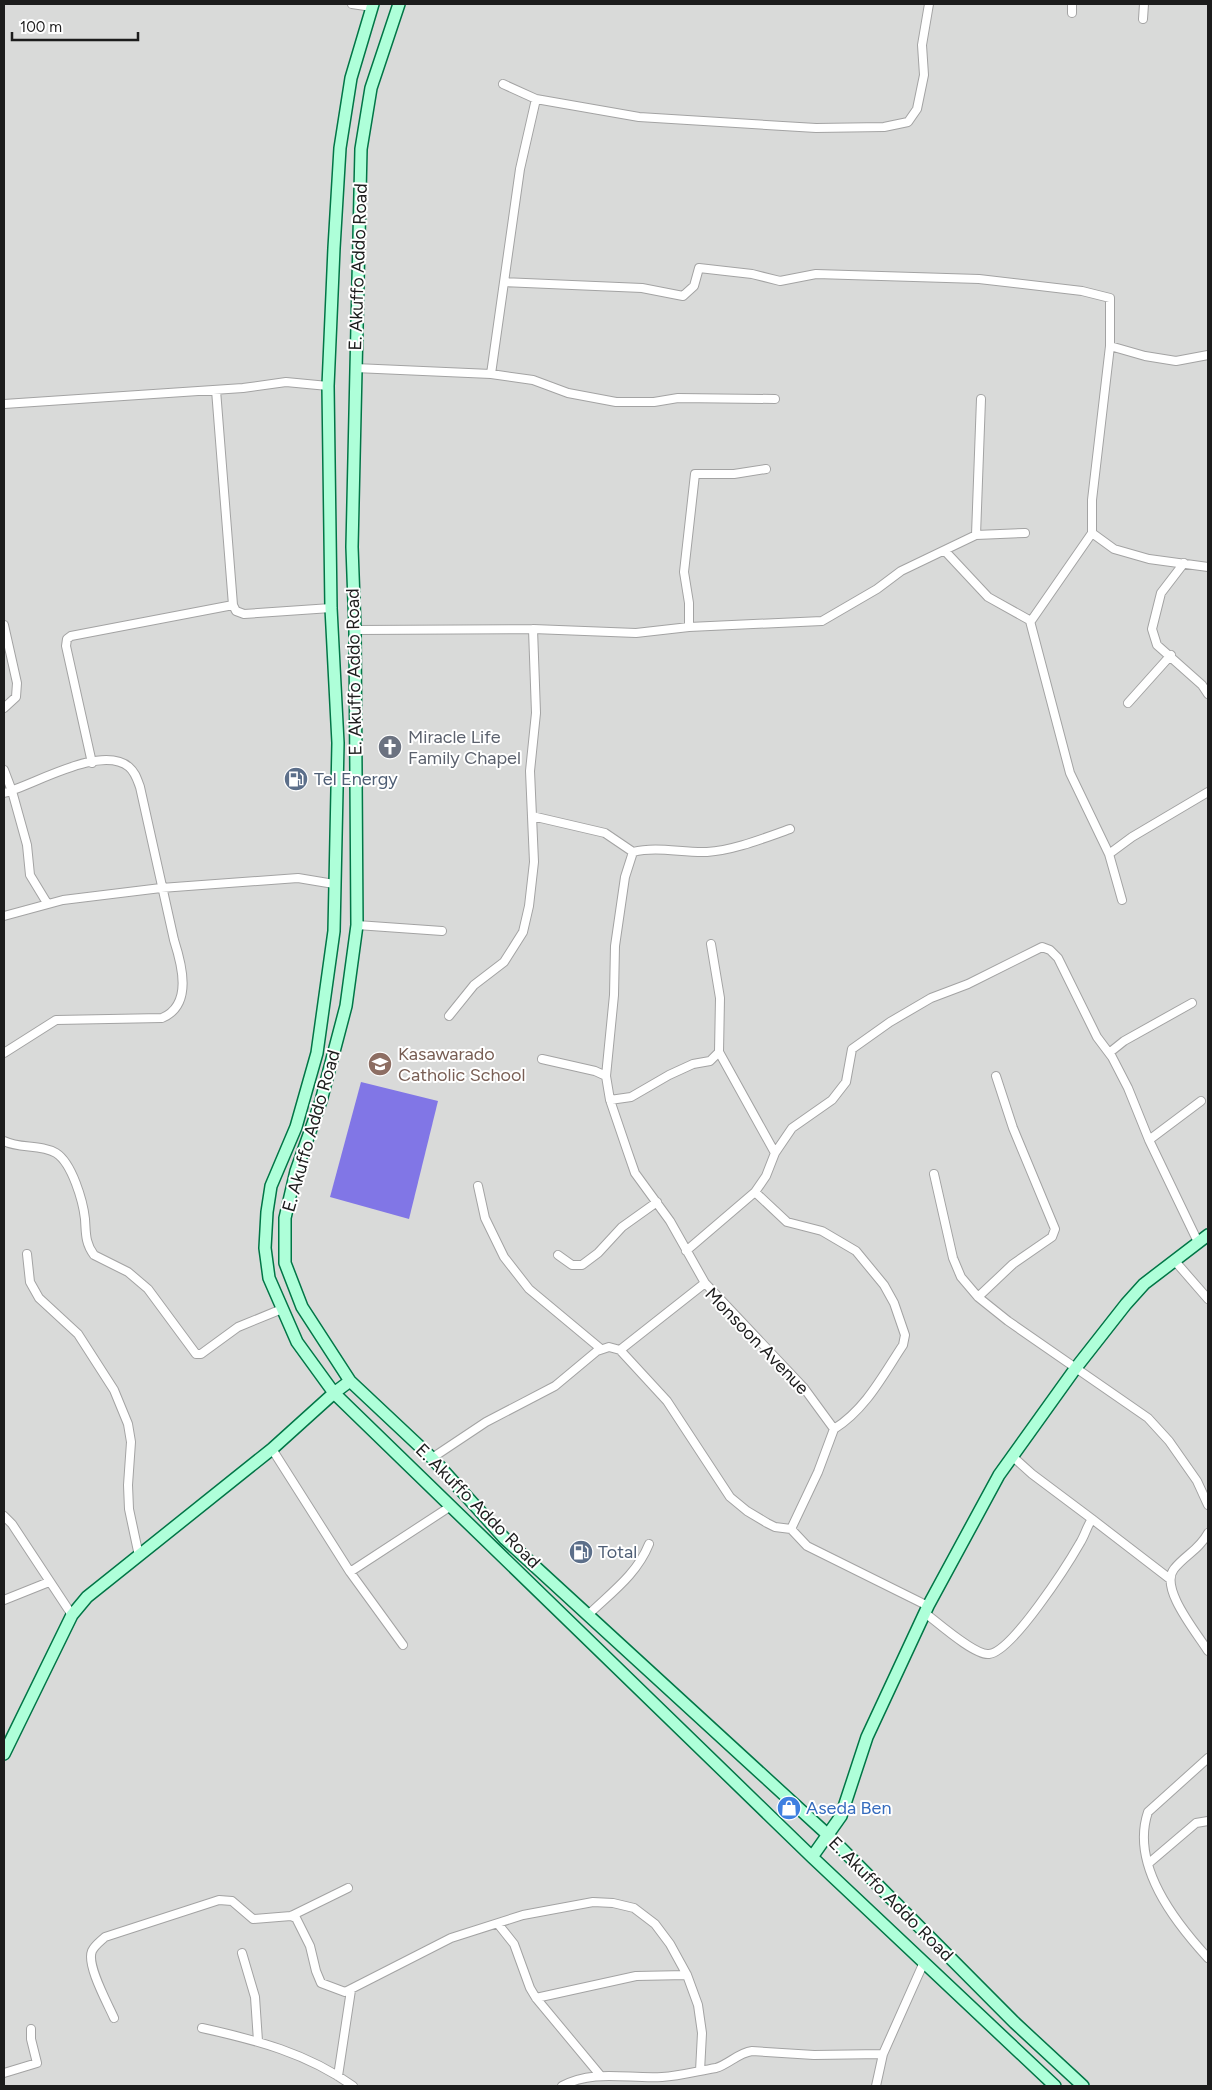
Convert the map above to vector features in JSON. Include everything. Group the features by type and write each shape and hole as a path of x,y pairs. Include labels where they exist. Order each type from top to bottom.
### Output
{"main road":[{"name":"E. Akuffo Addo Road","path":"399,4 371,88 362,149 352,547 355,630 357,924 346,1006 321,1101 296,1172 285,1218 285,1263 302,1307 350,1381 432,1458 505,1539 828,1835 1015,2023 1083,2086"},
{"name":"E. Akuffo Addo Road","path":"372,6 351,78 340,148 328,386 331,608 338,743 334,931 317,1053 296,1127 271,1186 267,1212 266,1248 269,1278 297,1342 334,1393 812,1857 1055,2086"},
{"path":"812,1857 841,1816 867,1737 927,1610 1012,1456 1075,1369 1126,1304 1144,1284 1208,1235"},
{"path":"4,1754 72,1616 87,1597 272,1449 350,1381"},
{"path":"924,1962 939,1946"}],"street":[{"path":"352,4 372,6"},
{"path":"503,84 536,99 639,117 816,128 884,127 908,122 917,110 924,75 922,45 929,4"},
{"path":"1072,4 1072,13"},
{"path":"1144,4 1144,19"},
{"path":"491,374 506,282 520,169 536,99"},
{"path":"506,282 642,288 683,296 694,286 699,268 752,274 780,281 816,274 979,279 1082,291 1110,298 1110,346 1092,500 1092,533 1030,620"},
{"path":"1110,346 1145,356 1176,361 1208,355"},
{"path":"355,368 491,374 533,380 568,394 616,402 654,402 678,398 775,399"},
{"path":"4,404 216,390 286,382 328,386"},
{"path":"216,390 232,605 236,611 244,614 331,608"},
{"path":"976,535 982,399"},
{"path":"689,628 689,603 684,572 695,474 734,474 766,469"},
{"path":"355,630 534,629 636,633 689,628 822,621 877,589 901,571 976,535 1024,533"},
{"path":"1092,533 1114,549 1149,559 1208,567"},
{"path":"945,551 988,597 1030,620 1070,773 1109,854 1122,900"},
{"path":"1184,563 1161,593 1152,629 1157,645 1202,685 1208,694"},
{"path":"92,763 66,646 67,639 71,636 232,605"},
{"path":"4,625 17,683 16,697 4,708"},
{"path":"449,1016 474,986 504,962 523,932 529,906 534,862 530,771 536,713 534,629"},
{"path":"1128,703 1170,655"},
{"path":"4,793 58,771 105,760 127,766 135,774 140,786 162,888 182,963 183,980 181,1000 169,1015 162,1018 56,1020 4,1053"},
{"path":"4,770 12,791 29,855 30,874 48,902"},
{"path":"1109,854 1132,837 1208,792"},
{"path":"532,816 605,833 633,852 646,849 709,852 754,842 790,830"},
{"path":"633,852 625,877 615,946 614,995 606,1076 610,1100 635,1173 670,1220 705,1283"},
{"path":"4,916 48,902 162,888 298,878 334,884"},
{"path":"357,924 442,931"},
{"path":"710,944 720,998 719,1052 774,1153"},
{"path":"686,1251 755,1192 766,1176 774,1153 792,1128 832,1100 846,1082 852,1049 863,1040 931,998 968,984 1042,947 1050,950 1058,958 1097,1037 1128,1088 1149,1140 1198,1242"},
{"path":"1108,1053 1124,1041 1192,1003"},
{"path":"610,1100 631,1097 669,1074 693,1064 710,1061 719,1052"},
{"path":"542,1059 595,1071 606,1076"},
{"path":"978,1296 1013,1264 1052,1237 1055,1229 1013,1128 996,1076"},
{"path":"1149,1140 1201,1101"},
{"path":"4,1141 56,1153 74,1178 83,1209 86,1237 90,1250 94,1255 128,1272 148,1288 196,1354 201,1354 238,1327 282,1309"},
{"path":"934,1174 953,1258 961,1277 978,1296 1008,1321 1148,1418 1169,1441 1197,1481 1208,1505"},
{"path":"478,1186 484,1218 504,1257 529,1289 601,1349"},
{"path":"755,1192 788,1222 822,1232 856,1251 884,1284 897,1311 905,1336 903,1344 867,1399 846,1422 834,1429 818,1472 791,1529"},
{"path":"558,1255 572,1265 582,1265 598,1253 622,1228 657,1202"},
{"path":"27,1254 30,1282 39,1298 78,1334 114,1390 128,1424 131,1442 128,1485 129,1509 139,1556"},
{"path":"1174,1260 1208,1299"},
{"name":"Monsoon Avenue","path":"620,1350 705,1283 804,1388 834,1429"},
{"path":"432,1458 486,1422 555,1386 570,1372 601,1349 609,1347 620,1350 668,1401 730,1497 747,1512 775,1527 791,1529 806,1546 927,1610 980,1653 989,1654 999,1650 1045,1599 1081,1542 1092,1519"},
{"path":"272,1449 350,1572 403,1645"},
{"path":"1012,1456 1032,1474 1170,1579"},
{"path":"350,1572 451,1506"},
{"path":"4,1516 12,1524 72,1616"},
{"path":"1208,1533 1198,1547 1174,1570 1170,1579 1172,1591 1178,1604 1208,1650"},
{"path":"589,1614 630,1577 644,1556 649,1544"},
{"path":"4,1600 49,1582"},
{"path":"1208,1758 1148,1812 1144,1823 1144,1838 1157,1889 1181,1928 1208,1958"},
{"path":"1149,1863 1196,1823 1208,1820"},
{"path":"114,2018 91,1963 92,1951 105,1937 219,1900 232,1901 254,1919 291,1916 348,1888"},
{"path":"291,1916 296,1918 310,1946 321,1983 340,1992 351,1990 451,1938 523,1915 593,1902 634,1908 655,1924 670,1944 687,1975 698,2005 702,2033 700,2071"},
{"path":"498,1924 514,1944 530,1988 536,1998 600,2075"},
{"path":"242,1953 255,1997 258,2041"},
{"path":"876,2086 883,2054 924,1962"},
{"path":"536,1998 636,1976 687,1975"},
{"path":"338,2076 351,1990"},
{"path":"202,2028 258,2041 318,2063 353,2086"},
{"path":"4,2072 37,2062 31,2039 31,2029"},
{"path":"562,2086 578,2078 600,2075 661,2077 700,2071 724,2066 744,2052 752,2051 814,2055 883,2054"}],"shaded area":[{"path":"4,4 1208,4 1208,2086 4,2086"},
{"path":"361,1082 438,1101 409,1219 330,1197"}],"place":[{"name":"Miracle Life Family Chapel","path":"390,747"},
{"name":"Tel Energy","path":"296,779"},
{"name":"Kasawarado Catholic School","path":"380,1064"},
{"name":"Total","path":"581,1552"},
{"name":"Aseda Ben","path":"789,1808"}]}
